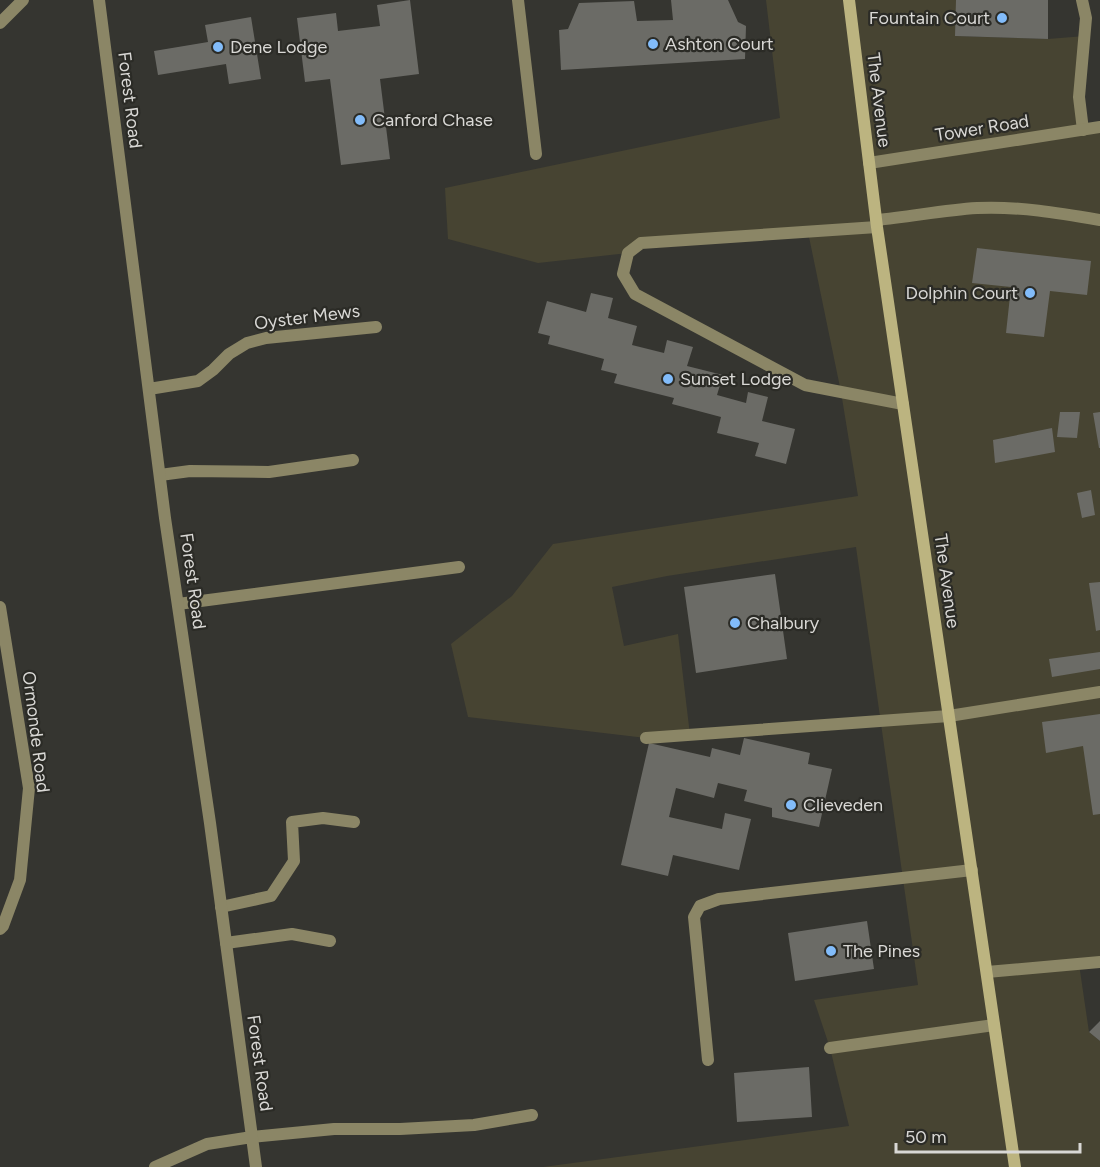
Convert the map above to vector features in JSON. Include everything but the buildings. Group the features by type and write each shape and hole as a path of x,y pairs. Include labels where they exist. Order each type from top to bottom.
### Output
{"main road":[{"name":"The Avenue","path":"849,0 877,223 1016,1167"}],"street":[{"path":"0,22 23,0"},
{"name":"Forest Road","path":"99,0 160,475 256,1167"},
{"path":"518,0 536,154"},
{"path":"1082,0 1086,18 1079,97 1083,130"},
{"name":"Tower Road","path":"869,164 1100,127"},
{"path":"903,404 805,385 635,294 623,274 628,253 641,243 877,223 976,208 1052,211 1100,220"},
{"name":"Oyster Mews","path":"149,389 198,381 229,354 247,343 266,338 375,327"},
{"path":"160,475 190,471 269,472 353,460"},
{"path":"178,604 459,567"},
{"name":"Ormonde Road","path":"0,607 28,788 20,880 0,929"},
{"path":"646,738 949,716 1100,692"},
{"path":"221,907 271,896 294,861 292,822 323,818 354,822"},
{"path":"708,1060 694,917 700,906 719,899 972,870"},
{"path":"226,943 292,934 330,941"},
{"path":"987,972 1100,962"},
{"path":"830,1048 994,1025"},
{"path":"155,1167 207,1144 252,1137 334,1129 400,1129 474,1125 532,1115"}],"shaded area":[{"path":"766,0 956,0 956,36 1048,39 1085,36 1083,130 1100,127 1100,962 1079,964 1089,1032 1100,1041 1100,1167 543,1167 849,1126 830,1048 814,1000 918,985 856,547 667,576 612,587 624,646 678,634 690,735 646,738 468,717 451,644 512,596 553,544 858,496 841,392 808,232 664,240 628,253 538,263 448,239 445,188 780,118"}],"place":[{"name":"Fountain Court","path":"1002,18"},
{"name":"Ashton Court","path":"653,44"},
{"name":"Dene Lodge","path":"218,47"},
{"name":"Canford Chase","path":"360,120"},
{"name":"Dolphin Court","path":"1030,293"},
{"name":"Sunset Lodge","path":"668,379"},
{"name":"Chalbury","path":"735,623"},
{"name":"Clieveden","path":"791,805"},
{"name":"The Pines","path":"831,951"}]}
